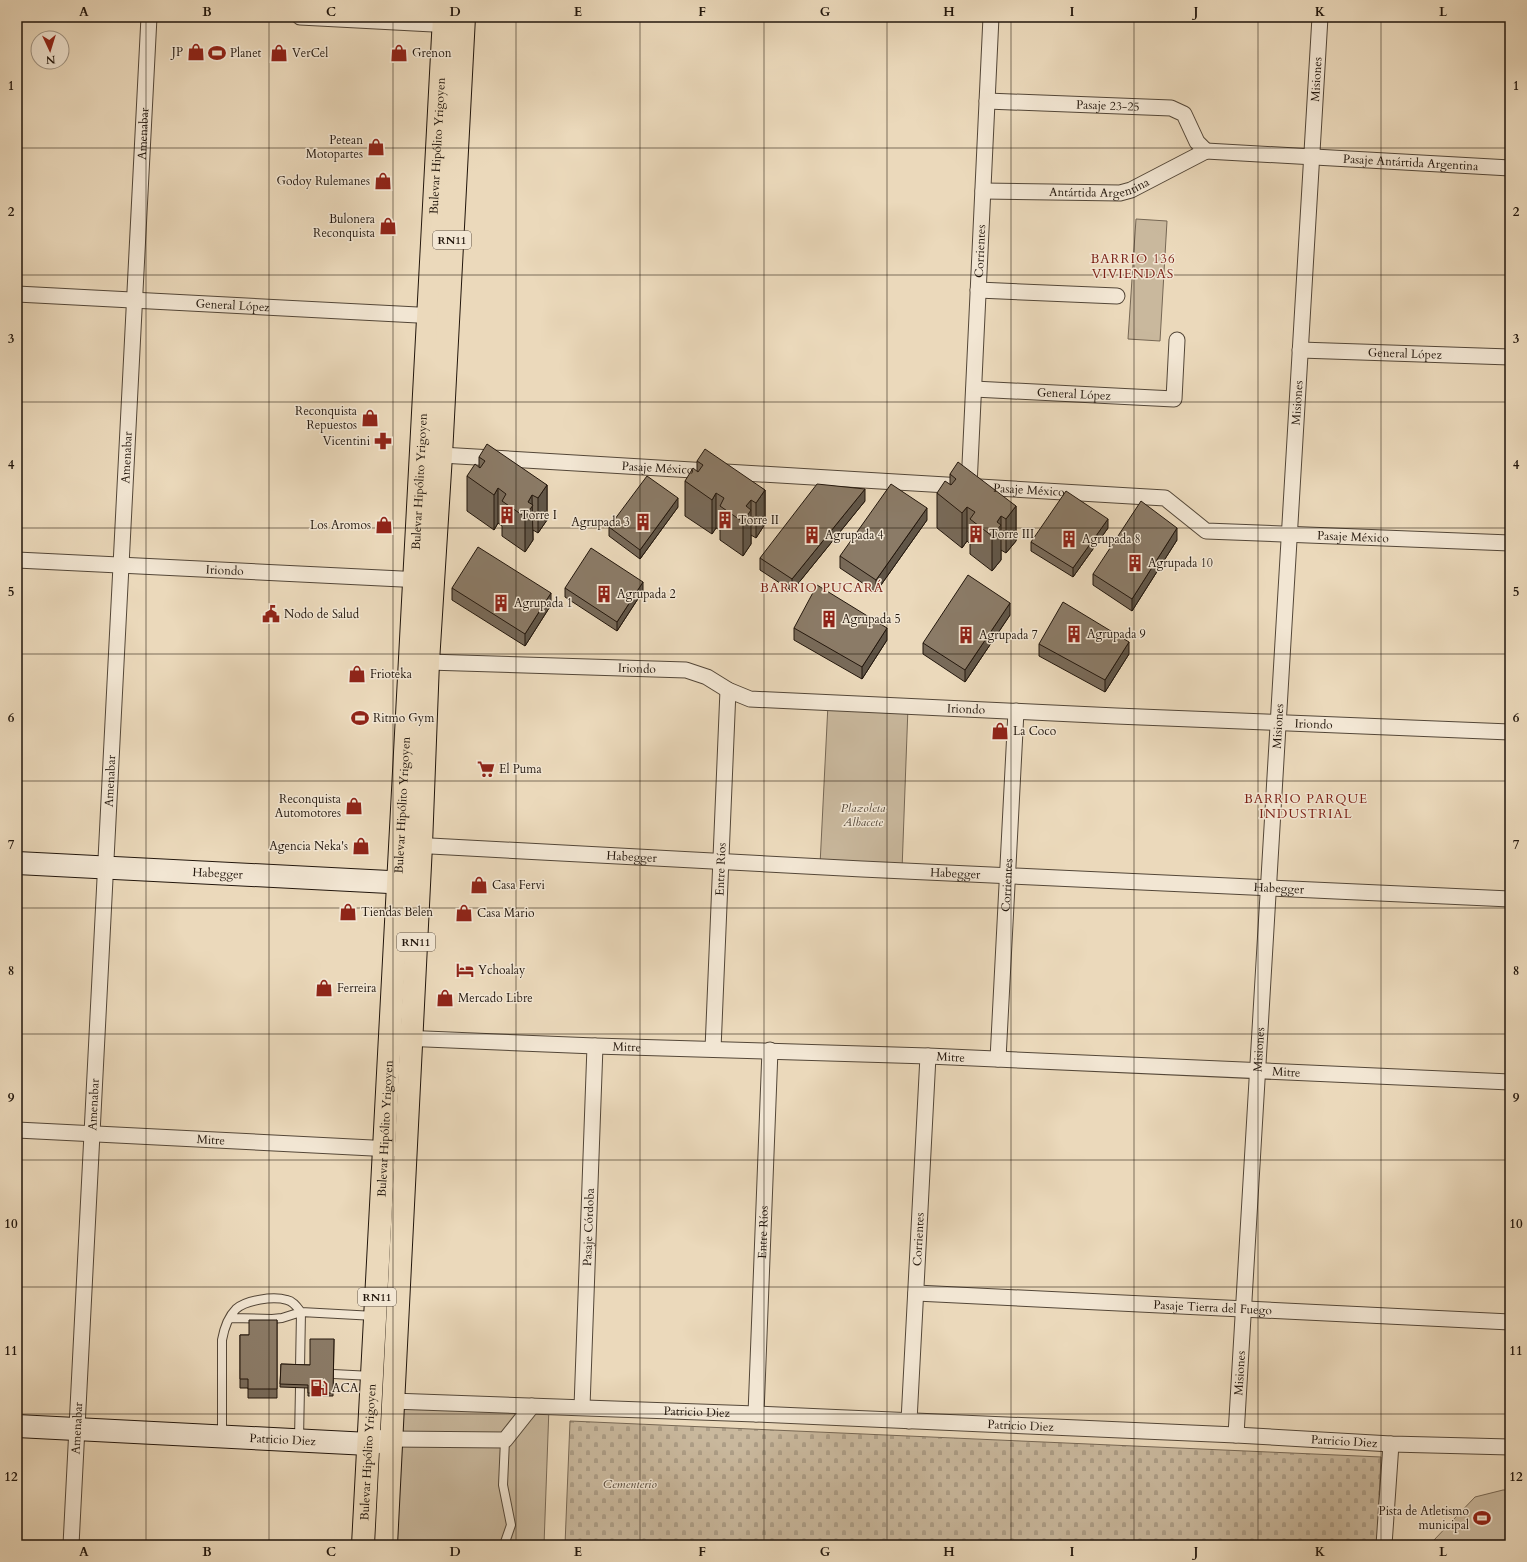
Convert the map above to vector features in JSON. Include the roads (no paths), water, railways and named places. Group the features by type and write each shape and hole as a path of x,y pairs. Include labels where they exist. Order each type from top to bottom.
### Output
{"highway":[{"name":"Bulevar Hipólito Yrigoyen","path":"386,1545 392,1401 395,1150 453,21"},
{"name":"Bulevar Hipólito Yrigoyen","path":"411,845 428,662 424,580 441,455 438,316"},
{"name":"Bulevar Hipólito Yrigoyen","path":"363,1545 376,1316 395,1150"}],"street":[{"name":"Amenabar","path":"71,1545 149,17"},
{"path":"300,17 453,21"},
{"name":"Corrientes","path":"969,486 991,17"},
{"name":"Misiones","path":"1236,1435 1242,1309 1320,17"},
{"name":"Pasaje 23-25","path":"987,101 1171,108 1184,114 1197,142 1206,151"},
{"name":"Pasaje Antártida Argentina","path":"1206,151 1510,168"},
{"name":"Antártida Argentina","path":"983,190 1120,194 1131,190 1206,151"},
{"path":"978,290 1117,296"},
{"name":"General López","path":"17,294 438,316"},
{"name":"General López","path":"974,389 1174,399 1177,340"},
{"name":"General López","path":"1300,350 1510,357"},
{"name":"Pasaje México","path":"441,455 1164,498 1206,531 1510,543"},
{"name":"Iriondo","path":"17,560 424,580"},
{"name":"Iriondo","path":"428,662 686,670 707,677 728,690 750,699 1510,732"},
{"name":"Entre Ríos","path":"713,1049 728,690"},
{"name":"Corrientes","path":"998,1059 1016,711"},
{"name":"Habegger","path":"411,845 1008,876 1510,899"},
{"name":"Habegger","path":"17,863 409,884"},
{"name":"Mitre","path":"401,1038 595,1046 770,1050 928,1056 1510,1082"},
{"name":"Pasaje Córdoba","path":"582,1407 595,1046"},
{"name":"Entre Ríos","path":"756,1414 770,1050"},
{"name":"Corrientes","path":"909,1421 928,1056"},
{"name":"Mitre","path":"17,1130 395,1150"},
{"name":"Pasaje Tierra del Fuego","path":"916,1293 1510,1322"},
{"name":"Patricio Diez","path":"392,1401 756,1414 1236,1435 1391,1444 1510,1446"},
{"path":"505,1440 532,1406"},
{"name":"Patricio Diez","path":"17,1426 369,1444 390,1439 505,1440"},
{"path":"1384,1545 1391,1444"}],"lane":[{"path":"222,1437 222,1340 224,1329 235,1310 242,1304 257,1300 287,1300 293,1303 301,1312 300,1368"},
{"path":"230,1318 272,1319 282,1318 301,1312 376,1316"},
{"path":"333,1374 372,1376"},
{"path":"300,1388 300,1441"},
{"path":"504,1545 511,1525 503,1485 505,1440"}],"place":[{"name":"JP","path":"196,52"},
{"name":"Planet","path":"217,53"},
{"name":"VerCel","path":"279,53"},
{"name":"Grenon","path":"399,53"},
{"name":"Petean Motopartes","path":"376,147"},
{"name":"Godoy Rulemanes","path":"383,181"},
{"name":"Bulonera Reconquista","path":"388,226"},
{"name":"Reconquista Repuestos","path":"370,418"},
{"name":"Vicentini","path":"383,441"},
{"name":"Torre I","path":"507,515"},
{"name":"Torre II","path":"725,520"},
{"name":"Agrupada 3","path":"643,522"},
{"name":"Los Aromos","path":"384,525"},
{"name":"Torre III","path":"976,534"},
{"name":"Agrupada 4","path":"812,535"},
{"name":"Agrupada 8","path":"1069,539"},
{"name":"Agrupada 10","path":"1135,563"},
{"name":"Agrupada 2","path":"604,594"},
{"name":"Agrupada 1","path":"501,603"},
{"name":"Nodo de Salud","path":"271,614"},
{"name":"Agrupada 5","path":"829,619"},
{"name":"Agrupada 9","path":"1074,634"},
{"name":"Agrupada 7","path":"966,635"},
{"name":"Frioteka","path":"357,674"},
{"name":"Ritmo Gym","path":"360,718"},
{"name":"La Coco","path":"1000,731"},
{"name":"El Puma","path":"486,769"},
{"name":"Reconquista Automotores","path":"354,806"},
{"name":"Agencia Neka's","path":"361,846"},
{"name":"Casa Fervi","path":"479,885"},
{"name":"Tiendas Belen","path":"348,912"},
{"name":"Casa Mario","path":"464,913"},
{"name":"Ychoalay","path":"465,970"},
{"name":"Ferreira","path":"324,988"},
{"name":"Mercado Libre","path":"445,998"},
{"name":"ACA","path":"319,1388"},
{"name":"Pista de Atletismo municipal","path":"1482,1518"}],"district":[{"name":"BARRIO 136 VIVIENDAS","path":"1133,266"},
{"name":"BARRIO PUCARÁ","path":"822,587"},
{"name":"BARRIO PARQUE INDUSTRIAL","path":"1306,806"}],"park label":[{"name":"Plazoleta Albacete","path":"863,815"},
{"name":"Cementerio","path":"630,1484"}]}
